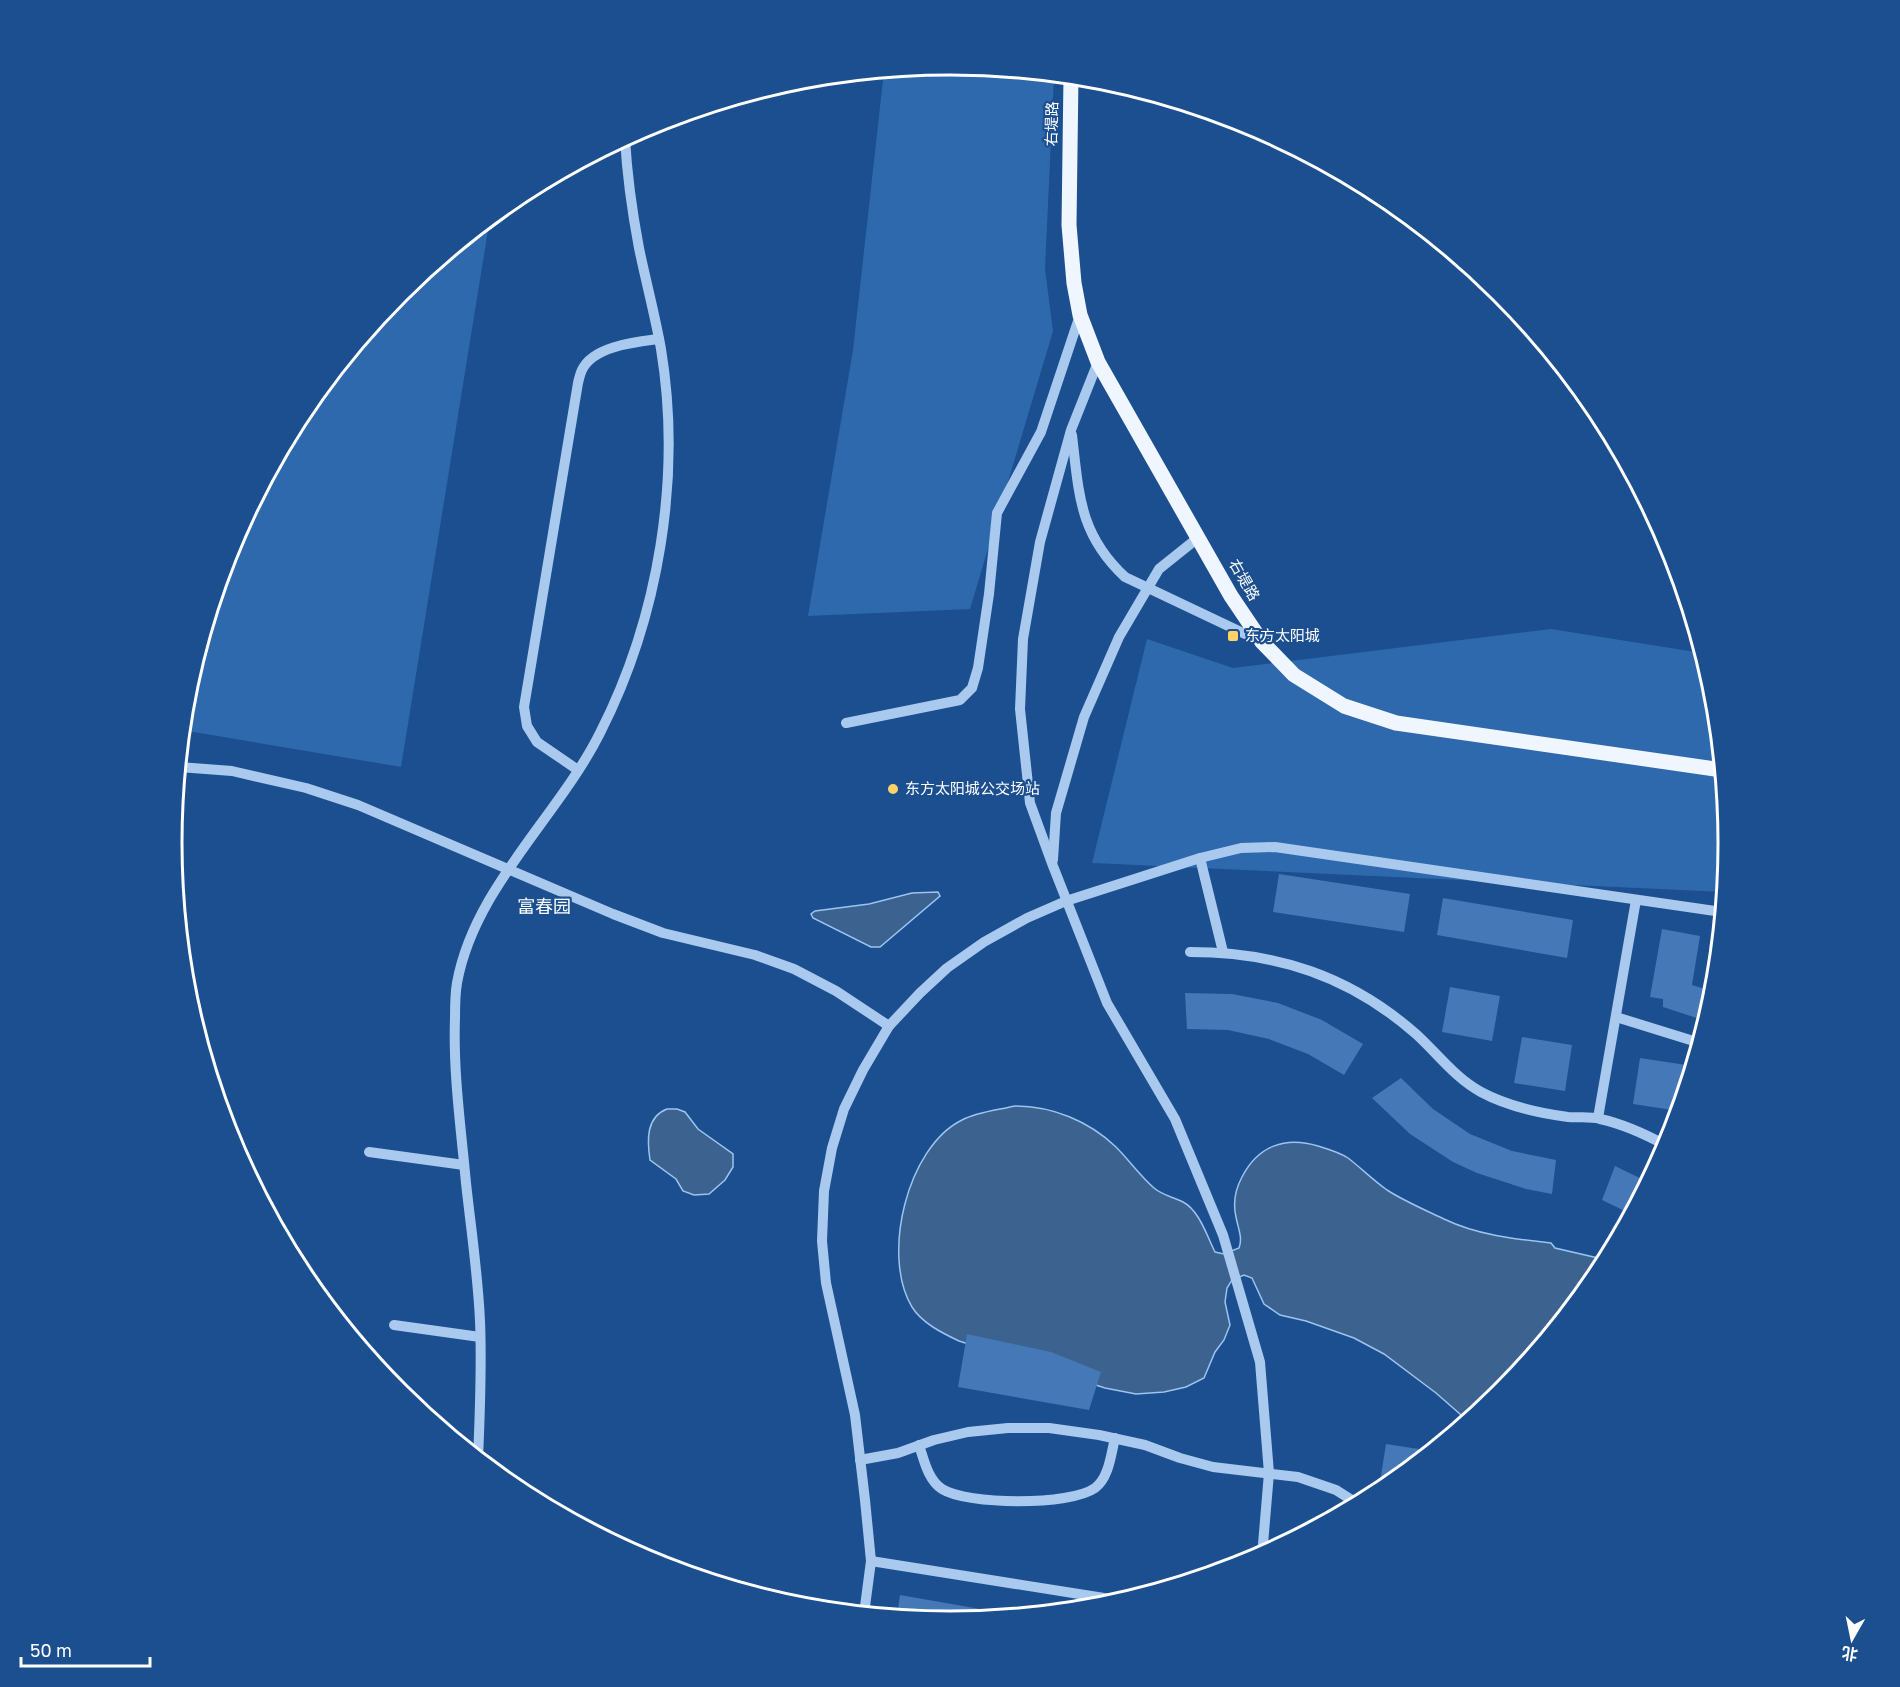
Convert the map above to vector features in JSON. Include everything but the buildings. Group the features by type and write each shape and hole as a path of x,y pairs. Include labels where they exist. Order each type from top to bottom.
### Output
{"main road":[{"name":"右堤路","path":"1071,85 1069,225 1074,283 1080,315 1098,362 1199,537 1230,596 1262,642 1294,675 1344,706 1396,723 1715,769"}],"street":[{"path":"478,1450 481,1392 480,1320 455,1073 456,985 466,946 484,909 578,770 599,736 622,686 641,632 653,584 664,520 668,468 668,407 659,339 628,182 626,147"},
{"path":"846,723 960,700 972,688 978,668 997,513 1041,432 1080,315"},
{"path":"578,770 537,742 527,726 525,707 578,383 582,368 596,355 623,344 659,339"},
{"path":"1098,362 1071,430 1040,542 1023,639 1020,709 1030,803 1107,1003 1175,1119 1223,1235 1260,1362 1269,1473 1263,1545"},
{"path":"1071,430 1080,502 1091,534 1109,562 1125,577 1262,642"},
{"path":"1053,867 1056,813 1083,717 1119,637 1159,569 1199,537"},
{"path":"186,768 231,771 306,788 358,805 663,933 755,954 794,969 836,991 889,1026"},
{"path":"865,1606 871,1560 855,1414 826,1283 822,1241 824,1191 832,1148 844,1110 863,1071 889,1026 947,968 984,942 1027,918 1066,901 1200,858 1241,848 1275,847 1715,911"},
{"path":"1200,858 1223,952"},
{"path":"1598,1118 1636,900"},
{"path":"1190,952 1223,952 1269,959 1306,969 1345,984 1374,1002 1416,1034 1449,1067 1479,1091 1515,1106 1569,1117 1598,1118 1658,1142"},
{"path":"1616,1017 1692,1041"},
{"path":"369,1152 464,1165"},
{"path":"394,1325 480,1337"},
{"path":"860,1460 898,1453 968,1432 1008,1428 1049,1428 1145,1445 1213,1467 1298,1477 1336,1490 1350,1499"},
{"path":"919,1445 932,1480 943,1490 970,1497 1021,1502 1075,1497 1096,1488 1107,1472 1115,1438"},
{"path":"871,1560 1099,1597"}],"shaded area":[{"path":"950,75 1054,83 1045,269 1053,331 970,609 808,616 853,350 883,79"},
{"path":"488,230 401,767 190,731 196,694 222,596 240,549 284,459 340,376 372,337 443,266"},
{"path":"1551,629 1694,652 1704,694 1717,793 1717,892 1092,863 1147,639 1233,668"},
{"path":"938,892 940,896 880,947 871,947 813,918 811,914 815,911 869,904 912,893"},
{"path":"1015,1106 1043,1109 1069,1117 1094,1130 1116,1147 1154,1188 1183,1202 1194,1211 1215,1252 1224,1254 1239,1248 1240,1237 1235,1212 1235,1197 1249,1166 1264,1151 1284,1143 1294,1142 1318,1146 1341,1154 1394,1194 1469,1229 1496,1236 1551,1243 1555,1248 1597,1258 1560,1311 1528,1350 1462,1416 1384,1354 1354,1338 1306,1321 1280,1315 1264,1304 1252,1278 1244,1275 1232,1280 1227,1288 1225,1302 1230,1325 1204,1378 1186,1387 1164,1392 1136,1394 1105,1388 959,1341 927,1323 912,1307 903,1285 899,1260 900,1233 905,1205 914,1178 927,1153 943,1134 962,1120 981,1113"},
{"path":"667,1109 685,1112 698,1129 733,1154 733,1167 725,1180 709,1194 694,1195 683,1191 676,1179 650,1160 649,1130 655,1118"}],"place":[{"name":"东方太阳城","path":"1233,636"},
{"name":"东方太阳城公交场站","path":"893,789"}],"district":[{"name":"富春园","path":"544,907"}]}
